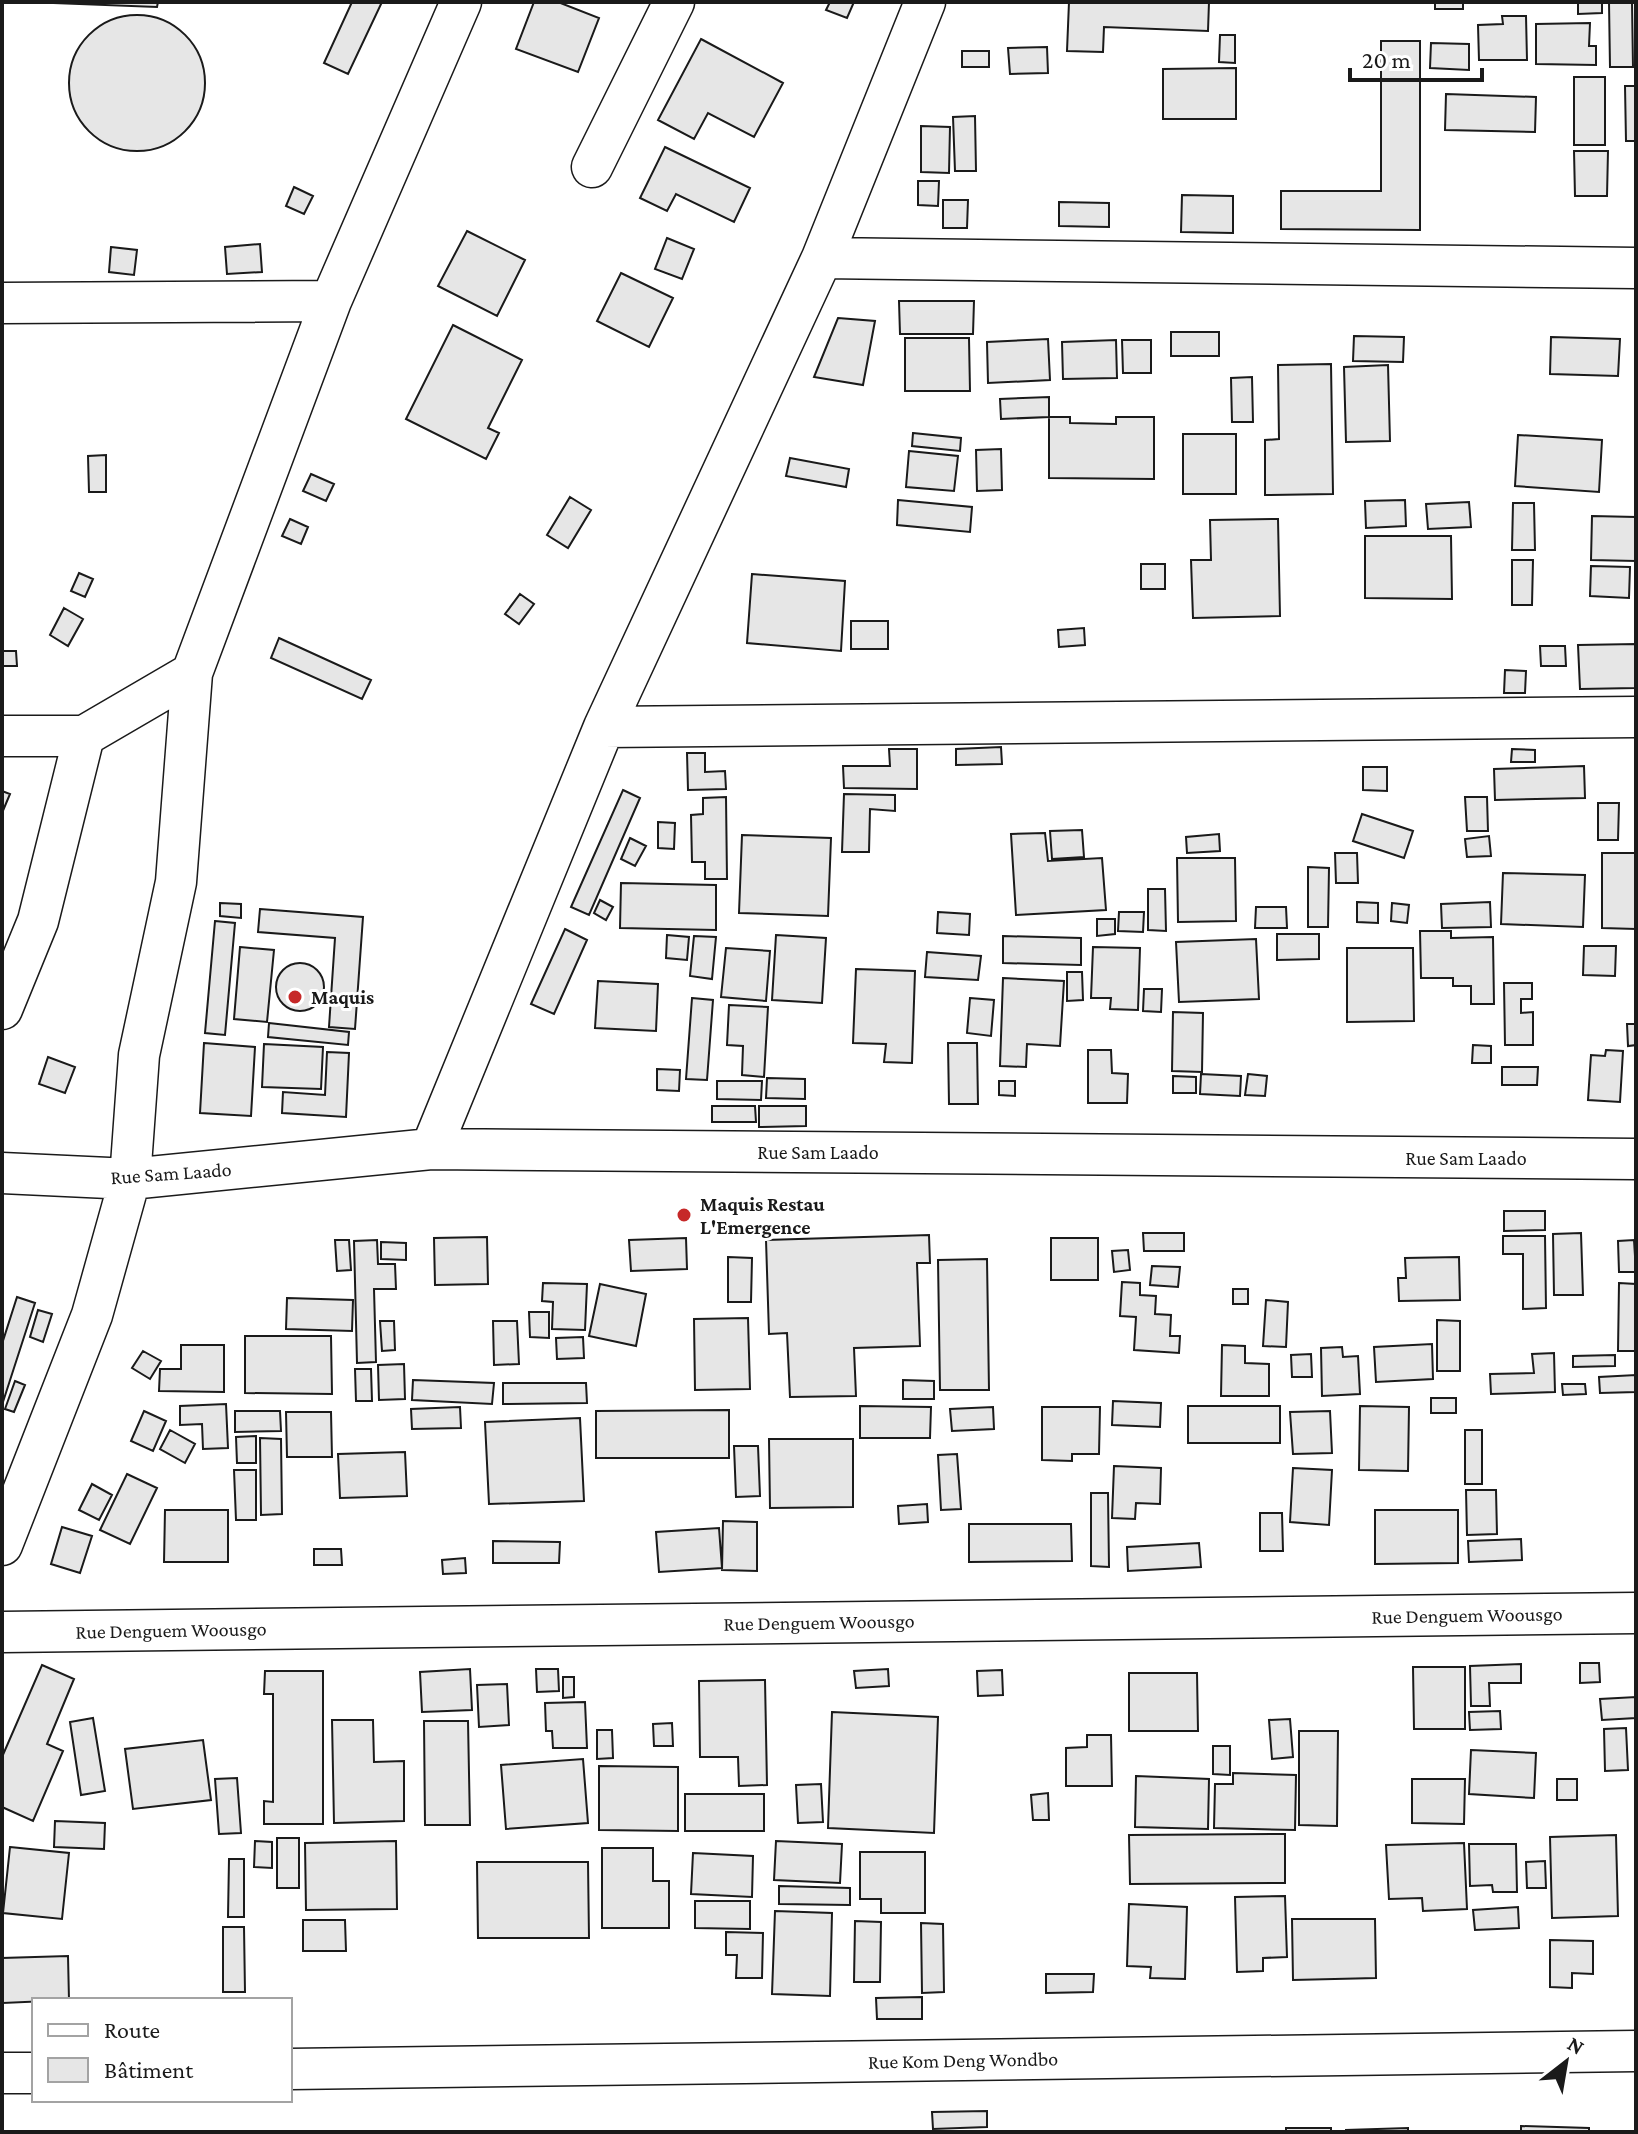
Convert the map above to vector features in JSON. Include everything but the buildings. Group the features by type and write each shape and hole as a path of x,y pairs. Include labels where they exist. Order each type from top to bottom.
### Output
{"street":[{"path":"2,1545 92,1315 130,1179 139,1055 176,882 192,673 331,301 461,2"},
{"path":"592,167 674,2"},
{"path":"431,1149 604,727 822,258 925,2"},
{"path":"822,258 1636,268"},
{"path":"2,303 331,301"},
{"path":"2,736 84,736 192,673"},
{"path":"604,727 1636,717"},
{"path":"2,1009 38,921 84,736"},
{"name":"Rue Sam Laado","path":"2,1173 130,1179 431,1149 1636,1159"},
{"name":"Rue Denguem Woousgo","path":"2,1632 1636,1613"},
{"name":"Rue Kom Deng Wondbo","path":"292,2069 1636,2051"},
{"path":"2,2073 32,2073"}],"place":[{"name":"Maquis","path":"295,997"},
{"name":"Maquis Restau L'Emergence","path":"684,1215"}]}
